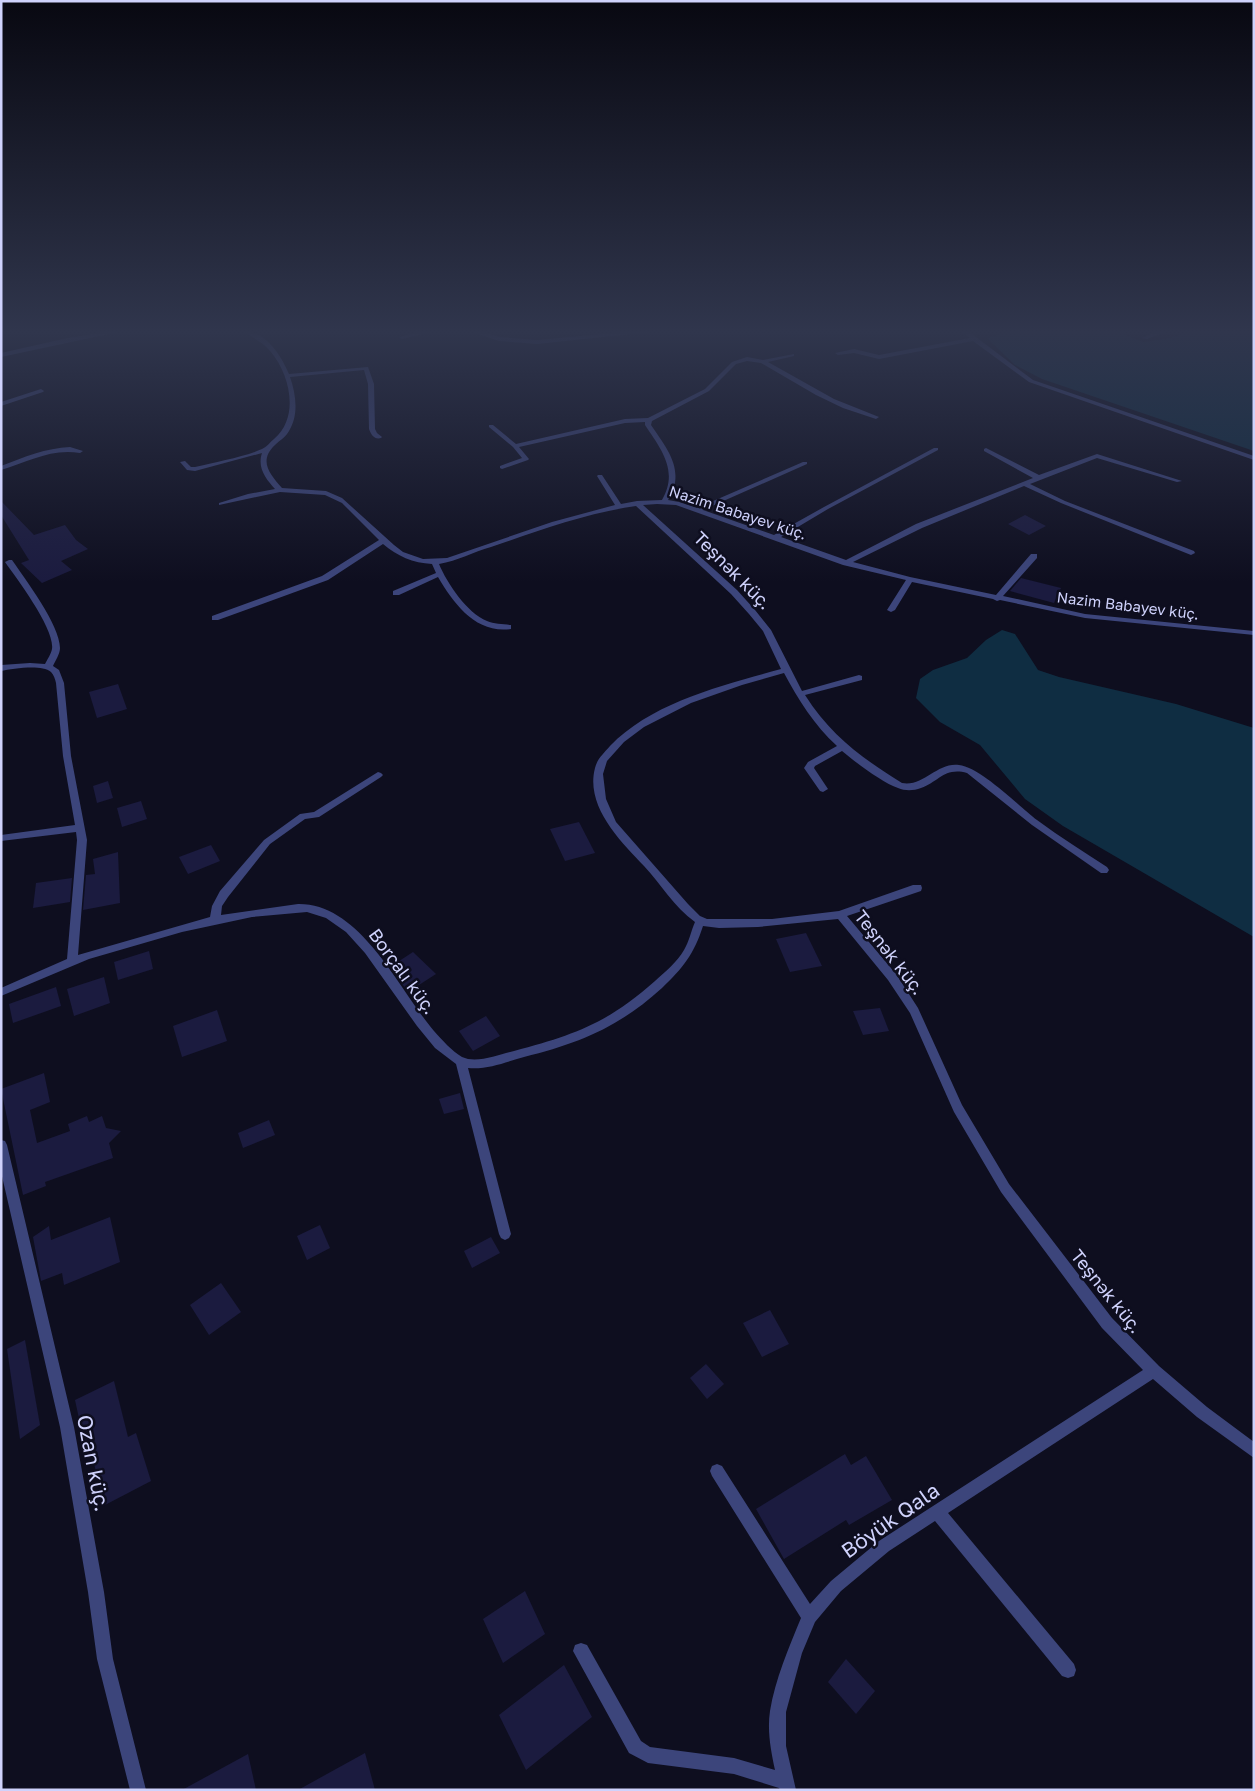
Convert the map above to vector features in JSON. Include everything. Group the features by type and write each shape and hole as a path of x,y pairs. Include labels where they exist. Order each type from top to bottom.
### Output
{"street":[{"path":"280,490 265,470 263,459 267,450 286,430 292,415"},
{"path":"372,415 372,429 374,434 379,437"},
{"path":"515,446 625,421 649,420 659,415"},
{"path":"867,415 876,417"},
{"path":"1129,415 1254,458"},
{"path":"649,420 648,425 671,466 673,485 671,492 665,500"},
{"path":"492,426 515,446 526,459 502,467"},
{"path":"1,468 53,451 73,449 80,451"},
{"path":"776,537 936,449"},
{"path":"183,462 189,468 194,469 267,450"},
{"path":"986,450 1039,478"},
{"path":"846,563 919,526 1097,456 1179,481"},
{"path":"697,510 805,463"},
{"path":"600,476 619,507"},
{"path":"1025,484 1063,502 1192,553"},
{"name":"Nazim Babayev küç.","path":"221,504 248,496 280,490 325,493 341,499 384,541 405,557 435,562 560,523 619,507 665,500 776,537 846,563 997,599 1085,616 1254,633"},
{"name":"Teşnək küç.","path":"637,503 734,592 752,612 771,637 799,694 828,733 843,748 900,786 909,789 918,787 951,767 965,769 1035,823 1104,870"},
{"path":"216,618 325,578 339,570 358,554 384,541"},
{"path":"997,599 1034,556"},
{"path":"9,562 37,604 52,634 56,649 48,667"},
{"path":"435,562 440,574 467,612 484,623 508,627"},
{"path":"396,593 440,574"},
{"path":"891,610 910,579"},
{"path":"1,668 48,667 56,672 60,683 67,756 81,828 82,850 72,962"},
{"path":"505,1234 461,1061 473,1063 491,1061 567,1042 594,1032 618,1018 647,996 690,951 700,921 615,830 604,811 599,794 598,770 604,758 618,742 650,718 737,684 786,670"},
{"path":"799,694 859,678"},
{"path":"823,789 809,768 810,764 843,748"},
{"path":"215,919 217,906 224,894 267,842 303,816 316,815 378,775"},
{"path":"1,838 81,828"},
{"path":"840,915 917,888"},
{"name":"Borçalı küç.","path":"1,992 72,962 198,922 296,908 308,908 325,913 342,923 359,938 430,1036 461,1061"},
{"name":"Teşnək küç.","path":"700,921 722,924 795,922 840,915 892,977 914,1011 958,1108 1005,1188 1108,1323 1154,1371 1202,1412 1254,1451"},
{"name":"Ozan küç.","path":"1,1145 67,1427 96,1592 105,1659 138,1790"},
{"name":"Böyük Qala","path":"786,1785 778,1746 778,1712 794,1653 809,1617 836,1586 870,1558 937,1512 1154,1371"},
{"path":"717,1471 809,1617"},
{"path":"937,1512 1068,1670"},
{"path":"581,1651 635,1747 648,1755 734,1766 786,1785"}],"water":[{"path":"1147,415 1254,415 1254,451"},
{"path":"1002,630 1015,634 1038,670 1059,677 1176,704 1254,728 1254,937 1063,826 1025,799 980,745 940,722 916,698 920,679 933,670 967,658 986,640"}],"building":[{"path":"1,501 34,535 65,525 76,540 88,549 61,561 72,570 42,583 21,563 29,560 1,515"},
{"path":"1025,515 1046,526 1029,535 1008,524"},
{"path":"1021,578 1061,588 1054,603 1010,591"},
{"path":"118,684 127,709 97,718 89,692"},
{"path":"108,781 113,798 97,803 93,786"},
{"path":"141,801 147,819 122,827 117,808"},
{"path":"579,822 595,853 565,861 550,829"},
{"path":"211,845 220,861 188,874 179,857"},
{"path":"118,852 120,903 83,910 86,875 95,874 93,859"},
{"path":"72,878 70,902 33,908 36,883"},
{"path":"806,933 822,966 790,972 776,939"},
{"path":"149,951 153,969 118,980 114,962"},
{"path":"413,952 436,974 408,992 390,967"},
{"path":"104,977 110,1003 74,1016 67,989"},
{"path":"56,987 61,1006 13,1023 9,1004"},
{"path":"880,1008 889,1031 863,1035 853,1011"},
{"path":"217,1010 227,1041 182,1057 173,1026"},
{"path":"486,1016 500,1036 473,1051 459,1031"},
{"path":"44,1073 50,1102 30,1110 37,1143 70,1131 68,1124 87,1116 89,1122 102,1116 106,1128 121,1131 109,1143 113,1158 45,1182 46,1186 23,1195 1,1089"},
{"path":"460,1093 464,1109 444,1114 439,1099"},
{"path":"269,1120 275,1135 243,1148 238,1133"},
{"path":"110,1217 120,1262 64,1285 62,1273 41,1281 33,1237 49,1226 51,1240"},
{"path":"320,1225 330,1248 307,1260 297,1236"},
{"path":"491,1237 500,1253 472,1268 464,1251"},
{"path":"221,1283 241,1312 209,1335 190,1305"},
{"path":"770,1310 789,1344 762,1357 743,1323"},
{"path":"25,1340 40,1425 20,1439 7,1349"},
{"path":"706,1364 724,1384 707,1399 690,1378"},
{"path":"114,1381 128,1437 136,1433 151,1481 105,1505 90,1449 86,1451 75,1400"},
{"path":"845,1454 851,1465 866,1456 892,1500 849,1525 846,1520 784,1559 756,1509"},
{"path":"525,1591 545,1634 503,1663 483,1619"},
{"path":"846,1659 875,1691 856,1714 828,1682"},
{"path":"564,1665 592,1717 526,1770 499,1715"},
{"path":"365,1753 375,1790 298,1790"},
{"path":"248,1754 256,1790 182,1790"}]}
